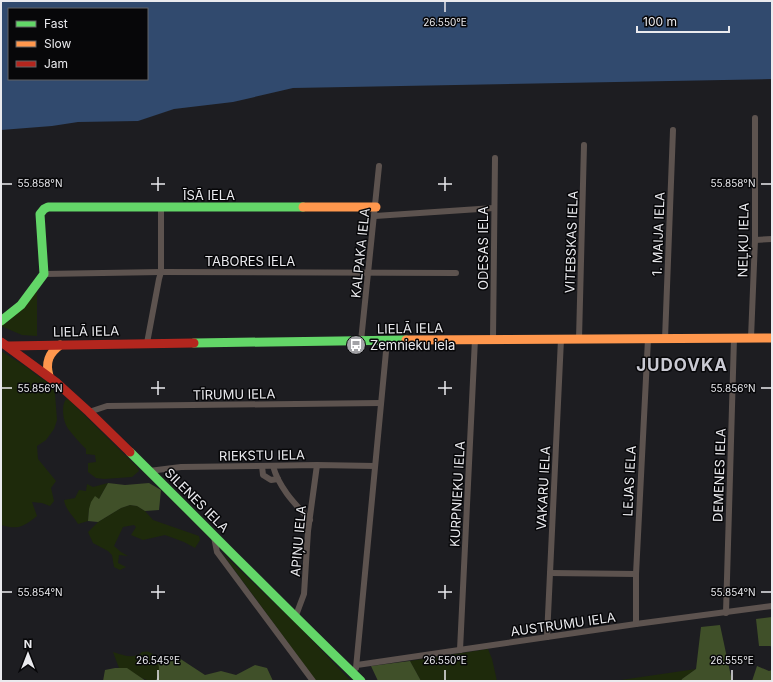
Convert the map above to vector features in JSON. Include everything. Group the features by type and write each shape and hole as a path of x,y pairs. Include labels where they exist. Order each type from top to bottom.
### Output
{"street":[{"name":"NEĻĶU IELA","path":"751,338 755,240 755,118"},
{"name":"1. MAIJA IELA","path":"665,339 673,130"},
{"name":"VITEBSKAS IELA","path":"579,339 584,145"},
{"name":"ODESAS IELA","path":"493,339 495,158"},
{"name":"KALPAKA IELA","path":"361,341 379,166"},
{"name":"ĪSĀ IELA","path":"44,274 40,214 48,207 375,211 494,208"},
{"path":"147,343 161,272 162,208"},
{"path":"755,240 772,239"},
{"name":"TABORES IELA","path":"44,274 161,272 456,273"},
{"path":"1,322 21,304 44,274"},
{"name":"DEMENES IELA","path":"726,613 734,338"},
{"name":"LIELĀ IELA","path":"5,344 60,345 475,339 772,338"},
{"name":"KURPNIEKU IELA","path":"460,650 475,339"},
{"name":"VAKARU IELA","path":"547,637 561,339"},
{"name":"LEJAS IELA","path":"636,624 636,574 648,339"},
{"path":"356,679 356,665 387,341"},
{"name":"SILENES IELA","path":"5,344 49,376 89,412 213,534 356,679"},
{"path":"49,376 46,369 47,358 52,350 60,345"},
{"name":"TĪRUMU IELA","path":"89,412 107,406 381,403"},
{"name":"RIEKSTU IELA","path":"149,471 181,467 317,465 375,466"},
{"name":"APIŅU IELA","path":"295,618 304,594 310,520 317,465"},
{"path":"262,466 263,475 272,480 278,479"},
{"path":"274,466 278,479 291,500 310,520"},
{"path":"213,534 217,552 313,681"},
{"path":"550,572 636,574"},
{"name":"AUSTRUMU IELA","path":"356,665 636,624 772,606"}],"green space":[{"path":"37,288 37,336 22,335 1,326 9,321"},
{"path":"1,351 52,385 55,394 57,420 54,429 46,440 37,446 38,459 56,481 51,488 54,501 50,506 32,502 37,516 28,523 16,527 1,525"},
{"path":"66,399 69,400 137,467 139,471 132,477 104,479 96,478 88,472 88,463 96,462 95,455 86,454 86,449 67,427 64,421 63,413 63,405"},
{"path":"108,483 99,499 89,509 88,521 78,524 68,510 64,500 75,498 79,490 86,491 87,484 93,487"},
{"path":"108,483 125,485 149,483 161,490 159,510 145,511 137,506 130,505 121,508 98,522 88,521 91,502 95,496 99,499"},
{"path":"130,505 137,506 145,511 153,520 199,536 200,540 195,548 165,535 143,540 131,535 136,527 134,525 123,527 114,546 128,556 119,555 118,563 126,567 120,570 114,567 112,555 108,551 93,543 88,532 98,522 121,508"},
{"path":"222,553 298,626 351,681 316,681"},
{"path":"772,617 772,647 759,646 756,619"},
{"path":"720,625 732,681 681,681 696,669 701,627"},
{"path":"488,649 497,681 421,681 410,661"},
{"path":"113,652 128,656 136,656 142,652 149,652 153,654 159,665 159,674 157,678 155,681 144,679 129,670 119,668"},
{"path":"157,658 179,658 205,675 221,671 236,675 255,665 267,668 273,681 155,681 159,673"},
{"path":"410,661 421,681 378,681 371,666"},
{"path":"757,666 769,671 772,670 772,681 752,681"},
{"path":"127,668 146,681 103,681 105,670"},
{"path":"696,669 681,681 614,681"}],"water":[{"path":"1,1 772,1 772,79 293,88 233,102 174,109 138,121 78,122 52,126 1,130"}],"traffic: fast":[{"path":"1,321 21,305 44,274 40,214 48,207 303,207"},
{"path":"194,343 406,340"},
{"path":"130,452 361,681"}],"traffic: slow":[{"path":"303,207 376,207"},
{"path":"406,340 772,338"},
{"path":"49,376 47,366 49,358 53,351 60,345"}],"traffic: jam":[{"path":"1,342 57,383 130,452"},
{"path":"8,346 194,343"}],"place":[{"name":"Zemnieku iela","path":"356,345"}],"district":[{"name":"JUDOVKA","path":"682,365"}]}
